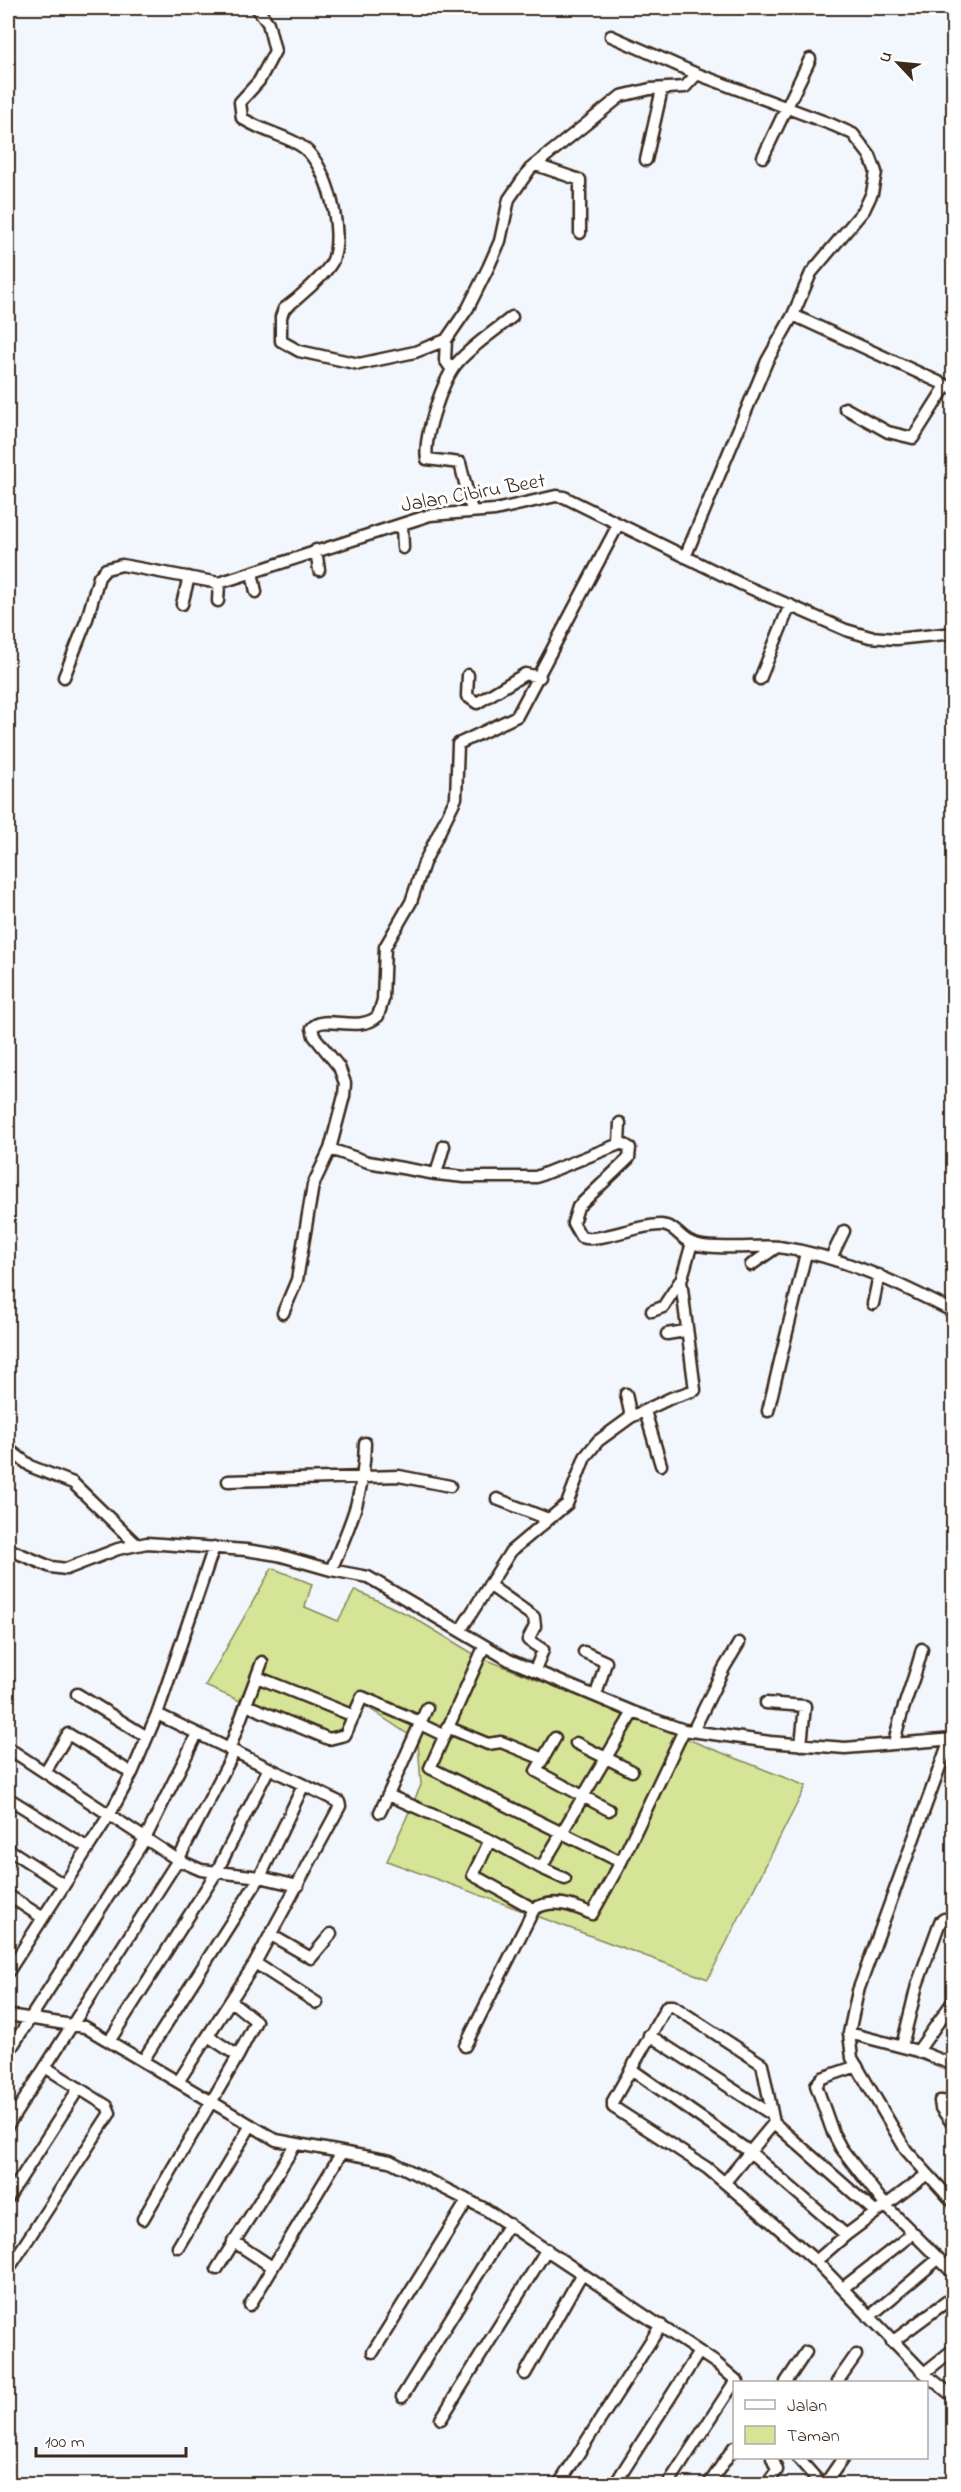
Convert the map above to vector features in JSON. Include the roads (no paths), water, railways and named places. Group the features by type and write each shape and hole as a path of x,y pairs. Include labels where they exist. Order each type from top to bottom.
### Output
{"street":[{"path":"257,8 268,23 275,51 259,81 240,102 242,118 258,129 305,148 326,180 334,218 336,245 332,261 284,309 280,316 281,341 299,351 359,364 415,351 447,340"},
{"path":"611,36 698,74 853,134 870,156 876,172 872,193 864,210 811,273 793,315 768,361 685,557"},
{"path":"763,157 810,59"},
{"path":"452,370 445,360 447,340 468,308 500,241 514,189 536,165 621,96 685,87 698,74"},
{"path":"646,160 662,89"},
{"path":"536,165 580,180 580,233"},
{"path":"793,315 950,388 913,438 888,432 844,408"},
{"path":"472,511 460,463 429,461 426,455 429,433 452,370 458,361 512,317"},
{"name":"Jalan Cibiru Beet","path":"64,677 87,620 99,577 106,569 122,565 219,583 430,515 516,506 559,496 685,557 846,630 870,637 904,639 954,633"},
{"path":"402,524 403,548"},
{"path":"283,1313 297,1280 313,1185 330,1149 344,1096 345,1083 339,1067 314,1036 312,1028 320,1023 364,1025 378,1016 383,1000 385,947 411,902 424,863 456,798 458,744 517,716 540,677 618,525"},
{"path":"316,550 319,570"},
{"path":"252,572 256,592"},
{"path":"182,604 189,577"},
{"path":"218,601 219,583"},
{"path":"760,679 789,605"},
{"path":"468,675 467,696 477,703 525,674 540,677"},
{"path":"619,1143 620,1124"},
{"path":"330,1149 368,1162 436,1174 465,1177 536,1177 619,1143 630,1148 629,1158 578,1207 573,1223 576,1232 586,1239 662,1225 674,1229 692,1243 777,1247 831,1258 879,1275 954,1312"},
{"path":"436,1174 444,1146"},
{"path":"831,1258 844,1231"},
{"path":"652,1311 663,1307 681,1281 692,1243"},
{"path":"751,1265 777,1247"},
{"path":"768,1411 806,1253"},
{"path":"873,1304 879,1275"},
{"path":"460,1631 511,1551 567,1504 585,1456 598,1440 631,1418 694,1390 685,1331 681,1281"},
{"path":"667,1334 685,1331"},
{"path":"626,1394 631,1418"},
{"path":"645,1411 662,1465"},
{"path":"331,1570 355,1511 364,1479 365,1443"},
{"path":"12,1452 32,1467 73,1483 136,1544"},
{"path":"228,1480 364,1479 399,1476 450,1486"},
{"path":"497,1499 548,1519"},
{"path":"8,1549 51,1567 66,1569 136,1544 173,1543 278,1555 331,1570 368,1577 484,1647 633,1712 688,1730 801,1745 845,1748 952,1739 868,1959 853,2008 849,2033 850,2051 857,2066 901,2142 926,2175 954,2203"},
{"path":"8,1972 110,1814 132,1773 156,1714 214,1547"},
{"path":"489,1585 534,1617 535,1626 528,1640 543,1650 535,1670"},
{"path":"465,2046 534,1909 543,1903 575,1905 592,1914 688,1730 739,1643"},
{"path":"484,1647 430,1768 621,1862"},
{"path":"894,1744 900,1711 915,1676 922,1650"},
{"path":"584,1652 606,1662 596,1695"},
{"path":"8,2125 178,1860 231,1751 262,1662"},
{"path":"257,1677 354,1716"},
{"path":"77,1694 147,1737"},
{"path":"246,1705 330,1739 345,1735 362,1697 420,1723 488,1744 501,1742 543,1759"},
{"path":"766,1703 805,1706 801,1745"},
{"path":"380,1812 427,1708"},
{"path":"542,1868 560,1832 633,1712"},
{"path":"156,1714 339,1802 340,1806 255,1963 178,2082"},
{"path":"45,1772 68,1734 132,1773"},
{"path":"8,2053 145,1839 197,1734"},
{"path":"555,1738 536,1771 583,1794 609,1810"},
{"path":"576,1743 632,1771"},
{"path":"8,1748 178,1860 201,1870 260,1877 298,1886"},
{"path":"110,2040 216,1873 269,1768"},
{"path":"144,2060 260,1877 303,1786"},
{"path":"388,1795 490,1840 565,1879"},
{"path":"8,1798 88,1848"},
{"path":"490,1840 473,1875 534,1909"},
{"path":"8,1850 64,1885"},
{"path":"8,1895 43,1918"},
{"path":"902,2046 916,1985 940,1922 944,1919 954,1920"},
{"path":"271,1935 310,1958 330,1934"},
{"path":"255,1963 316,2003"},
{"path":"918,2051 954,2000"},
{"path":"143,2219 212,2102 256,2021 231,2001"},
{"path":"724,2182 750,2152 772,2119 762,2064 673,2006 667,2006 613,2102 613,2107 724,2182 816,2261 892,2342 924,2373 954,2397"},
{"path":"8,2015 85,2026 276,2140 390,2161 485,2209 509,2224 581,2275 661,2325 735,2381"},
{"path":"849,2033 902,2046 954,2065"},
{"path":"649,2035 772,2119 875,2212"},
{"path":"208,2036 238,2056"},
{"path":"857,2066 817,2081 816,2088 841,2148 885,2205 937,2260 954,2274"},
{"path":"10,2263 110,2113 107,2106 45,2067"},
{"path":"631,2069 750,2152 846,2235"},
{"path":"8,2198 79,2088"},
{"path":"954,2102 940,2101 940,2108 954,2126"},
{"path":"178,2247 251,2125"},
{"path":"216,2270 295,2145"},
{"path":"250,2305 342,2152"},
{"path":"816,2261 875,2212 926,2175"},
{"path":"373,2352 467,2201"},
{"path":"402,2397 509,2224"},
{"path":"843,2288 912,2234"},
{"path":"233,2241 272,2267"},
{"path":"441,2418 547,2249"},
{"path":"868,2317 937,2260"},
{"path":"525,2374 581,2275"},
{"path":"892,2342 954,2296"},
{"path":"559,2484 661,2325"},
{"path":"924,2373 954,2349"},
{"path":"615,2484 699,2352"},
{"path":"787,2381 806,2352"},
{"path":"838,2381 856,2355"},
{"path":"669,2484 733,2387"},
{"path":"709,2484 733,2450"},
{"path":"767,2484 777,2470 773,2459"},
{"path":"800,2459 823,2484 842,2459"}]}
